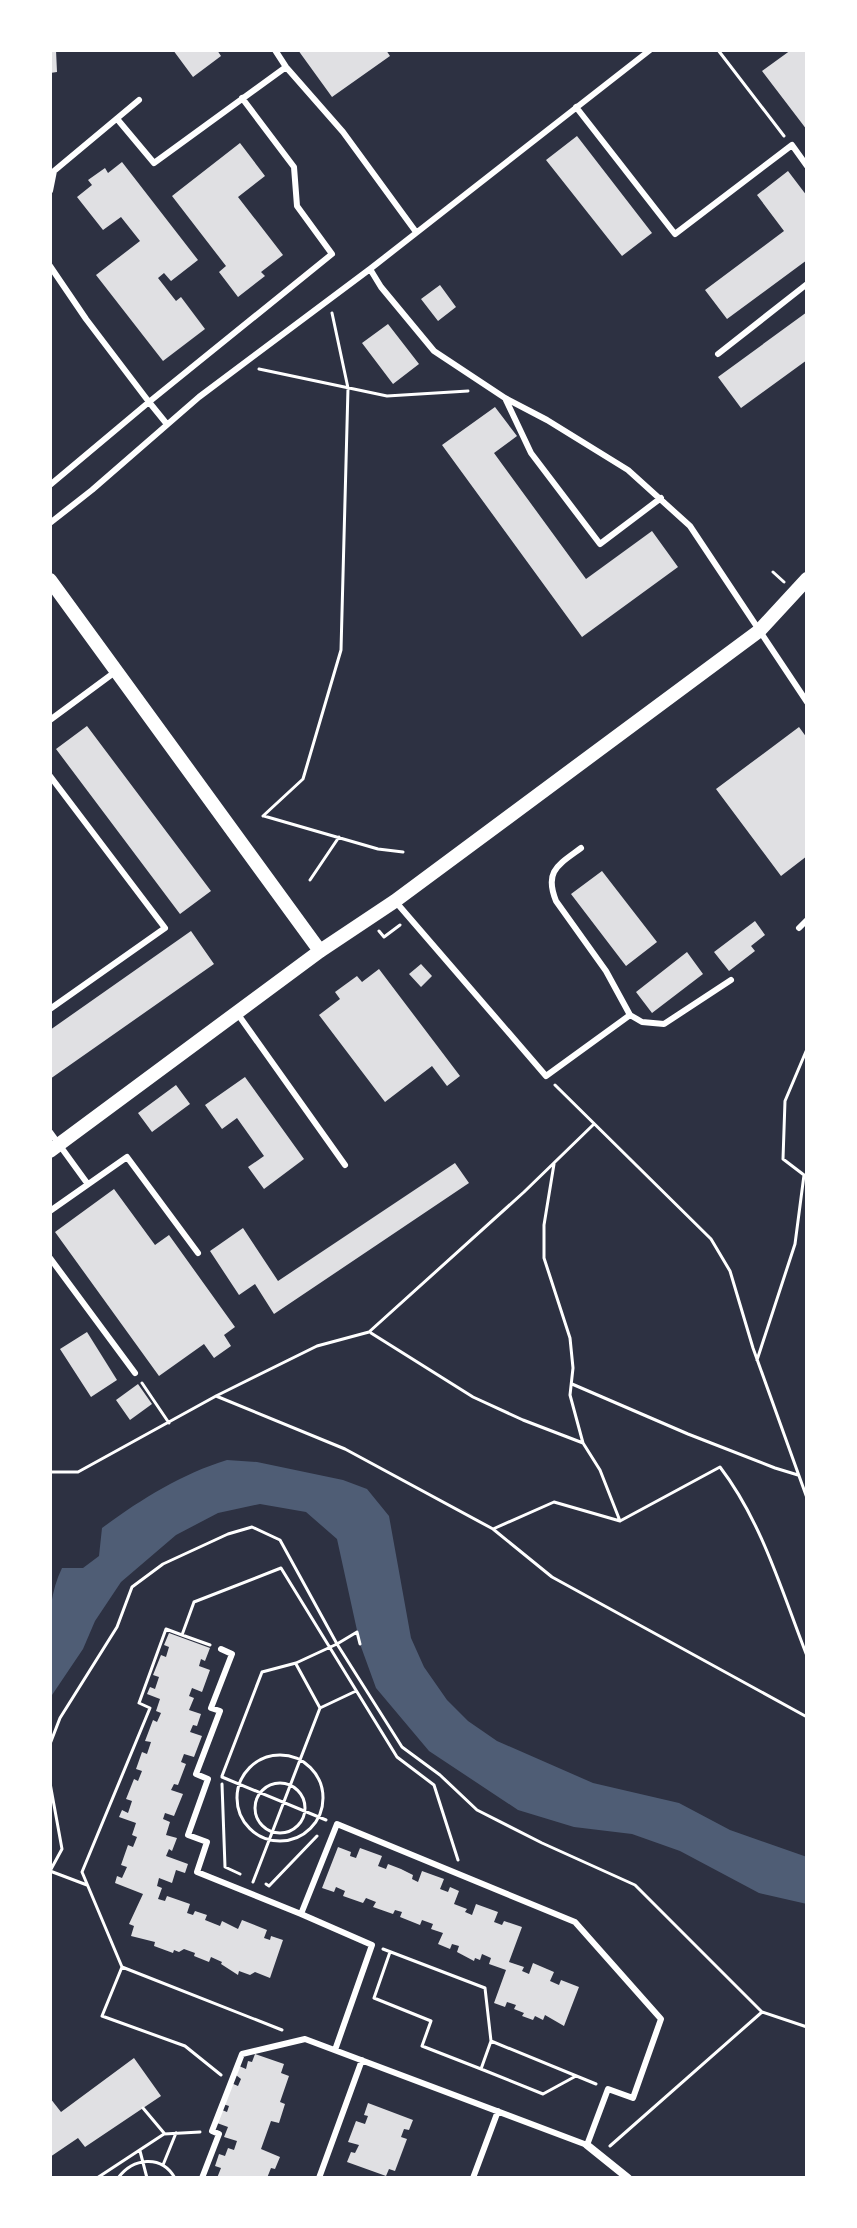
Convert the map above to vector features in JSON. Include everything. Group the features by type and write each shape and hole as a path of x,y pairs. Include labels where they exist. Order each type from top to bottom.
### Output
{"street":[{"path":"53,1142 395,901 759,631 807,579"},
{"path":"50,580 320,951"},
{"path":"587,2145 628,2178"}],"lane":[{"path":"276,50 286,67 343,132 416,232"},
{"path":"50,523 92,490 166,423 370,269 650,50"},
{"path":"118,120 154,163 286,67"},
{"path":"50,485 332,254 297,206 294,167 242,98"},
{"path":"50,191 54,171 139,100"},
{"path":"576,107 675,234 792,145 807,166"},
{"path":"50,266 86,319 166,423"},
{"path":"370,269 381,287 434,351 505,398 628,470 690,526 807,702"},
{"path":"718,354 807,284"},
{"path":"505,398 531,453 600,544 661,498"},
{"path":"50,720 116,671"},
{"path":"50,776 165,928 50,1009"},
{"path":"581,848 555,867 551,889 556,901 606,971 630,1015 642,1022 664,1024 731,980"},
{"path":"395,901 546,1076 630,1015"},
{"path":"799,928 807,920"},
{"path":"237,1013 345,1165"},
{"path":"53,1142 87,1183"},
{"path":"50,1211 127,1157 198,1253"},
{"path":"50,1258 135,1373"},
{"path":"221,1649 232,1654 211,1708 220,1711 196,1774 208,1779 188,1835 207,1842 197,1872 372,1945 335,2050"},
{"path":"202,2178 219,2134 212,2131 242,2054 305,2039 587,2145 608,2089 633,2098 661,2019 575,1922 334,1823 301,1914"},
{"path":"319,2178 362,2060"},
{"path":"473,2178 498,2111"}],"path":[{"path":"718,50 792,145"},
{"path":"329,299 348,388 341,650 303,779 263,816 378,849 403,852"},
{"path":"241,365 387,396 492,389"},
{"path":"773,572 787,584"},
{"path":"310,880 339,837"},
{"path":"379,931 384,937 395,929"},
{"path":"757,1360 795,1244 804,1175 783,1159 785,1101 807,1049"},
{"path":"546,1076 711,1239 730,1271 757,1360 807,1498"},
{"path":"50,1472 78,1472 216,1396 317,1346 369,1332 594,1124"},
{"path":"554,1162 544,1225 544,1258 570,1338 573,1368 570,1395 583,1443 600,1470 620,1521"},
{"path":"369,1332 473,1397 583,1443"},
{"path":"135,1373 170,1424"},
{"path":"572,1384 688,1434 799,1475"},
{"path":"216,1396 345,1449 493,1529 552,1577 807,1717"},
{"path":"493,1529 554,1502 620,1521 720,1467 741,1494 753,1519 807,1656"},
{"path":"50,1744 60,1718 117,1627 132,1587 163,1564 228,1534 252,1527 280,1540 337,1644 402,1747 440,1775 477,1810 635,1885 762,2012 807,2027"},
{"path":"182,1635 194,1602 281,1568 397,1757 434,1785 462,1876"},
{"path":"221,1649 166,1629 139,1703 150,1708 82,1872 122,1967 102,2016 185,2046 231,2083"},
{"path":"240,1873 225,1867 221,1777 262,1672 296,1663 357,1632 360,1644"},
{"path":"296,1663 320,1708"},
{"path":"249,1893 320,1708 356,1691"},
{"path":"285,1755 299,1759 320,1781 323,1796 319,1816 315,1825 303,1835 290,1841 269,1840 250,1830 242,1820 237,1807 239,1784 247,1769 257,1761 285,1755"},
{"path":"221,1777 334,1823 269,1886 254,1880"},
{"path":"50,1783 62,1849 50,1871 87,1885"},
{"path":"277,1783 290,1786 299,1793 304,1811 299,1824 285,1833 273,1832 258,1820 255,1804 261,1793 277,1783"},
{"path":"372,1945 485,1988 491,2041 481,2069"},
{"path":"390,1952 374,1998 431,2021 422,2046 543,2094 577,2076"},
{"path":"122,1967 305,2039"},
{"path":"599,2157 762,2012"},
{"path":"491,2041 608,2089"},
{"path":"143,2108 164,2134"},
{"path":"97,2178 164,2134 212,2131"},
{"path":"163,2165 176,2133"},
{"path":"140,2150 147,2178"},
{"path":"118,2178 133,2164 143,2161 163,2165 175,2178"}],"water":[{"path":"227,1460 257,1462 343,1480 367,1489 389,1516 411,1638 424,1667 447,1700 468,1721 497,1741 593,1783 679,1803 730,1830 807,1857 807,1904 759,1893 680,1851 632,1834 574,1827 518,1810 429,1751 376,1688 360,1644 337,1539 306,1512 260,1504 218,1513 176,1535 121,1582 95,1621 83,1649 50,1698 50,1615 62,1568 83,1568 99,1556 102,1528 131,1508 177,1480"}],"building":[{"path":"50,50 56,50 57,72 50,73"},
{"path":"173,50 217,50 221,56 193,77"},
{"path":"298,50 386,50 390,56 332,97"},
{"path":"791,50 807,52 807,130 762,71"},
{"path":"577,136 652,233 622,256 546,160"},
{"path":"240,143 265,176 238,197 283,255 261,272 265,276 238,297 219,272 226,266 172,196"},
{"path":"122,162 198,260 171,281 164,273 158,278 176,301 181,297 205,329 163,361 96,275 140,241 121,217 103,230 77,197 92,185 88,180 105,168 108,173"},
{"path":"788,171 807,196 807,260 727,319 705,290 784,231 757,195"},
{"path":"440,285 456,307 438,321 421,299"},
{"path":"807,312 807,360 741,408 718,377"},
{"path":"388,324 419,364 393,384 362,343"},
{"path":"495,407 517,436 494,453 586,579 652,531 678,567 582,637 442,445"},
{"path":"87,726 211,891 180,914 56,749"},
{"path":"799,727 807,738 807,856 781,876 716,789"},
{"path":"602,871 657,942 626,966 571,894"},
{"path":"755,921 765,935 751,946 755,951 729,971 714,952"},
{"path":"191,931 214,964 50,1079 50,1030"},
{"path":"687,952 703,974 652,1013 636,992"},
{"path":"421,964 432,976 421,987 409,974"},
{"path":"379,969 460,1076 447,1086 432,1066 385,1102 319,1015 340,999 335,992 357,976 362,982"},
{"path":"245,1077 304,1159 264,1189 248,1167 264,1156 237,1118 222,1129 205,1105"},
{"path":"176,1085 190,1104 152,1132 138,1113"},
{"path":"455,1163 469,1183 274,1314 255,1284 239,1295 210,1251 243,1228 278,1281"},
{"path":"114,1189 155,1245 169,1235 235,1327 224,1335 231,1346 214,1358 204,1344 159,1376 55,1232"},
{"path":"87,1332 117,1380 91,1397 60,1349"},
{"path":"138,1384 152,1404 130,1420 116,1400"},
{"path":"169,1633 210,1648 205,1661 201,1659 199,1666 210,1670 202,1692 192,1688 189,1696 194,1698 189,1710 201,1714 197,1726 193,1725 190,1732 202,1736 194,1757 184,1754 181,1762 186,1764 178,1785 174,1784 171,1790 183,1794 174,1816 165,1813 163,1819 170,1822 166,1835 177,1838 172,1851 169,1849 166,1856 188,1864 185,1873 176,1870 172,1883 159,1878 157,1886 162,1888 158,1899 165,1901 167,1896 190,1904 187,1913 193,1915 195,1911 207,1915 205,1920 220,1926 222,1921 238,1929 242,1920 267,1930 264,1938 270,1940 271,1936 283,1940 270,1978 255,1972 250,1975 239,1971 238,1975 211,1957 209,1962 184,1949 179,1952 174,1950 173,1953 154,1946 155,1942 131,1936 134,1926 129,1924 143,1894 115,1883 117,1876 122,1878 127,1867 121,1865 128,1845 133,1847 137,1837 132,1835 136,1823 119,1817 122,1810 128,1813 132,1801 126,1799 134,1779 138,1781 142,1771 136,1769 142,1752 147,1754 151,1742 145,1741 153,1720 157,1722 161,1713 156,1711 160,1699 147,1694 150,1687 155,1689 159,1677 153,1675 161,1655 166,1657 169,1647 164,1645"},
{"path":"338,1847 351,1852 350,1856 356,1858 360,1848 382,1856 378,1866 386,1869 388,1864 401,1869 413,1875 412,1879 418,1882 422,1871 444,1879 440,1889 448,1892 450,1887 459,1891 454,1904 467,1909 465,1912 472,1915 476,1904 498,1912 494,1922 502,1925 504,1921 522,1927 509,1962 524,1967 522,1971 529,1974 533,1963 554,1972 550,1981 559,1985 561,1980 579,1987 564,2026 545,2015 543,2020 535,2016 533,2020 522,2016 524,2013 514,2009 516,2005 507,2002 505,2007 494,2003 506,1970 489,1964 491,1958 482,1954 480,1960 475,1958 474,1961 457,1952 459,1946 452,1944 450,1949 438,1944 443,1933 431,1929 433,1924 422,1920 420,1925 400,1917 402,1912 395,1910 393,1914 373,1907 376,1902 366,1898 363,1903 343,1896 345,1891 336,1887 334,1892 322,1888"},
{"path":"255,2054 284,2064 281,2073 289,2076 280,2102 285,2104 279,2123 271,2121 261,2149 280,2157 267,2178 217,2178 221,2168 215,2166 219,2154 225,2156 228,2148 234,2150 237,2141 224,2137 228,2127 217,2123 222,2110 227,2112 229,2106 223,2104 231,2083 238,2086 241,2079 236,2075 239,2066 246,2069 248,2061 252,2062"},
{"path":"134,2058 161,2096 85,2147 78,2138 50,2157 50,2098 61,2112"},
{"path":"368,2103 413,2120 409,2130 404,2129 401,2137 407,2139 395,2171 389,2169 386,2176 347,2162 351,2152 355,2153 359,2145 348,2142 356,2121 365,2124"}]}
